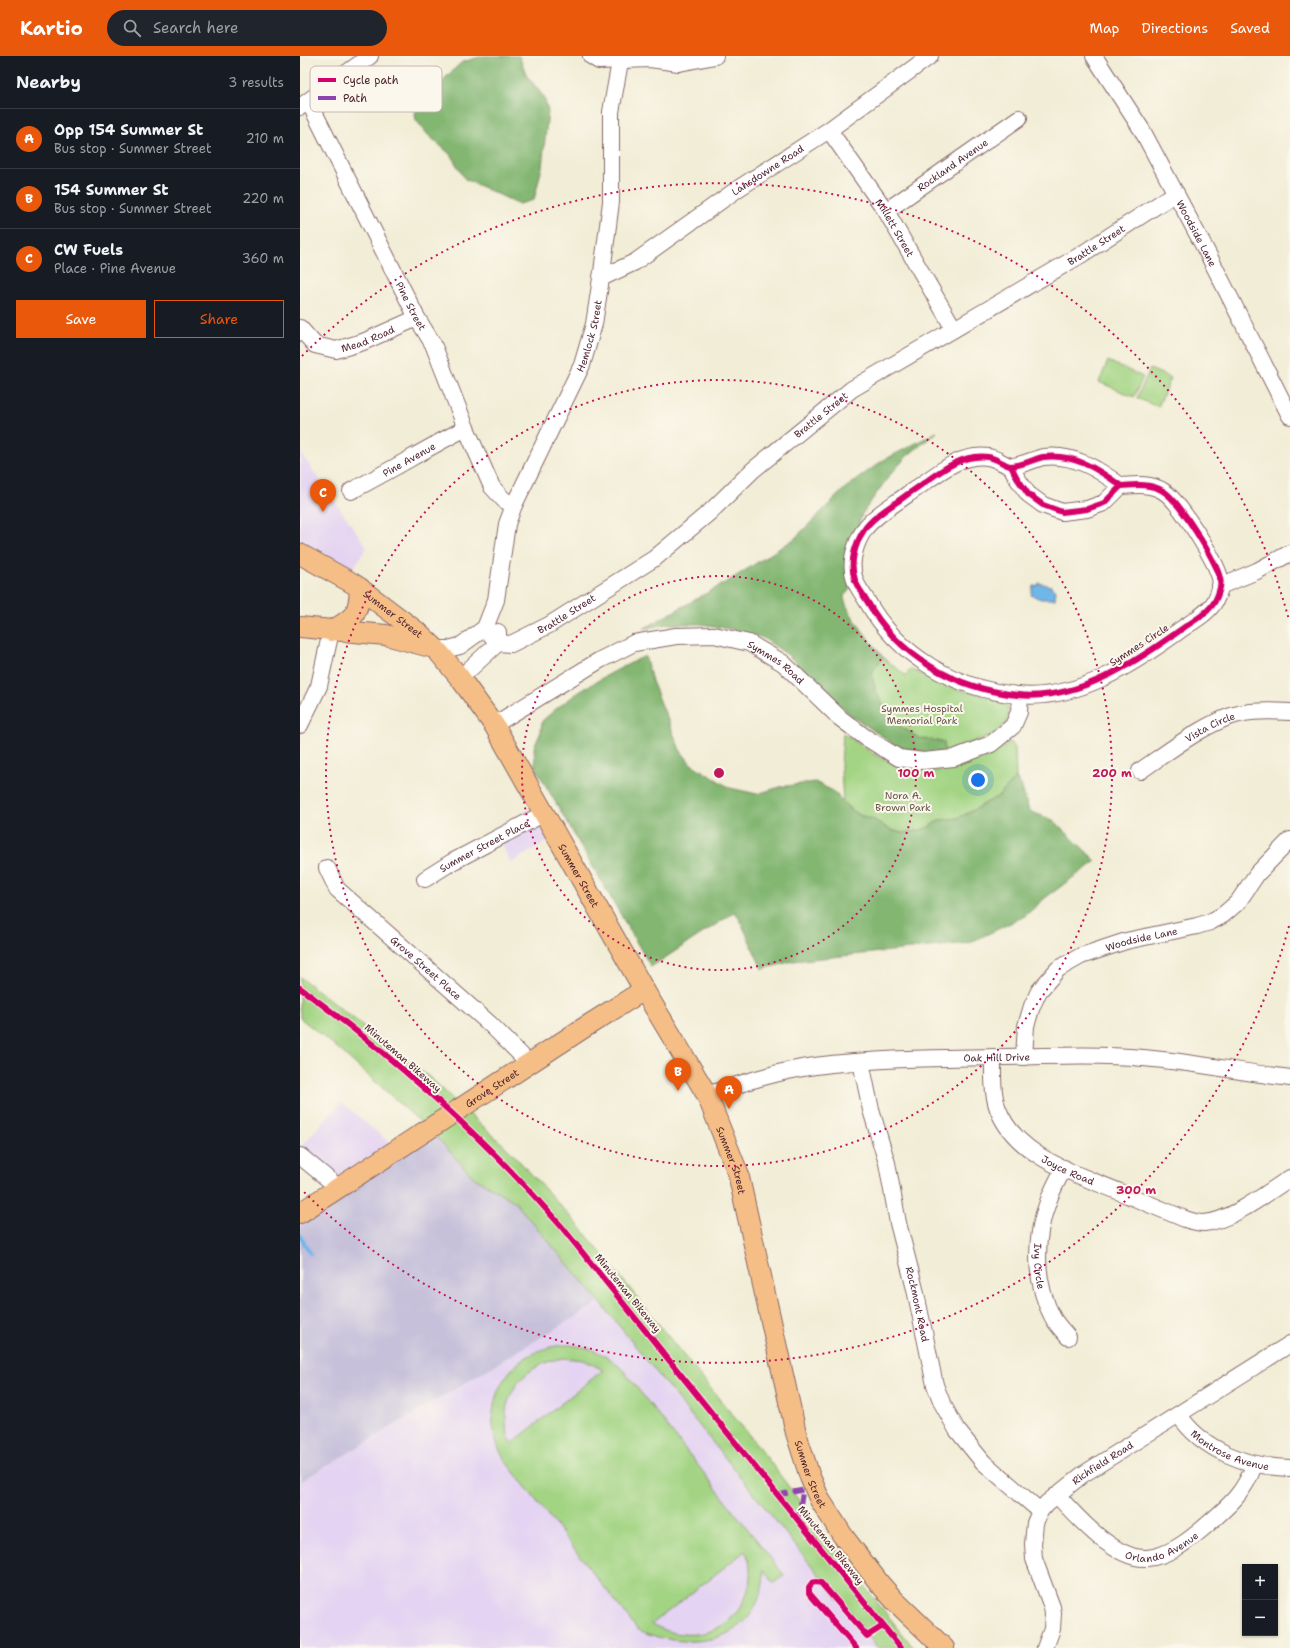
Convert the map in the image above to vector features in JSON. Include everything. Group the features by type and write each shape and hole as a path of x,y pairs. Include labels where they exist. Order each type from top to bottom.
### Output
{"main road":[{"name":"Summer Street","path":"300,554 360,588 436,649 460,678 494,726 545,813 644,990 707,1095 738,1173 796,1433 810,1477 820,1500 866,1567 895,1601 944,1648"},
{"name":"Summer Street","path":"331,631 346,623 353,617 359,604 360,588"},
{"path":"300,627 386,635 436,649"},
{"name":"Grove Street","path":"300,1213 644,990"}],"street":[{"path":"591,56 599,61 621,58 650,59 680,63 715,56"},
{"name":"Lansdowne Road","path":"601,278 635,262 739,188 829,130 930,56"},
{"name":"Woodside Lane","path":"1094,56 1142,130 1176,193 1290,416"},
{"name":"Hemlock Street","path":"498,642 496,600 507,524 514,505 582,365 594,324 611,202 611,112 621,58"},
{"path":"351,66 360,59"},
{"name":"Pine Street","path":"304,105 433,344 466,428 492,487 504,500 514,505"},
{"name":"Rockland Avenue","path":"886,211 1019,118"},
{"name":"Millett Street","path":"829,130 886,211 954,329"},
{"name":"Brattle Street","path":"498,642 511,644 549,625 655,558 711,511 759,466 852,389 901,362 954,329 1079,256 1176,193"},
{"name":"Mead Road","path":"300,328 315,346 336,350 363,342 418,318"},
{"name":"Pine Avenue","path":"351,491 385,474 421,452 466,428"},
{"name":"Symmes Circle","path":"1011,466 991,457 974,456 958,460 884,511 865,528 855,549 852,566 855,580 871,609 886,631 908,651 936,670 963,683 996,692 1020,696 1053,694 1085,686 1116,673 1147,654 1207,610 1215,601 1220,586"},
{"path":"1121,486 1104,502 1087,510 1062,512 1043,504 1028,494 1011,466 1044,457 1063,458 1084,462 1101,471 1121,486 1145,485 1163,491 1178,506 1205,547 1220,578 1220,586 1257,572 1290,553"},
{"name":"Hemlock Street","path":"485,628 496,600"},
{"path":"436,649 448,649 460,646 485,628 498,642 460,678"},
{"path":"300,725 319,686 331,631"},
{"name":"Symmes Road","path":"494,726 600,660 634,643 676,636 714,636 749,643 783,663 840,718 865,737 899,758 923,761 954,758 991,744 1014,726 1019,712 1020,696"},
{"name":"Vista Circle","path":"1140,771 1203,730 1233,716 1261,711 1290,712"},
{"name":"Summer Street Place","path":"424,879 452,862 545,813"},
{"name":"Woodside Lane","path":"1024,1057 1026,1026 1032,1006 1040,992 1058,969 1070,961 1101,949 1126,941 1197,926 1216,918 1238,902 1257,874 1290,840"},
{"name":"Grove Street Place","path":"327,868 337,889 490,1024 530,1064"},
{"name":"Oak Hill Drive","path":"707,1095 750,1080 814,1066 861,1062 993,1057 1108,1056 1144,1058 1290,1078"},
{"name":"Joyce Road","path":"993,1057 997,1108 1003,1120 1018,1139 1028,1148 1064,1168 1180,1217 1199,1222 1220,1219 1231,1215 1290,1178"},
{"name":"Rockmont Road","path":"861,1062 871,1110 887,1163 898,1223 915,1289 935,1384 942,1403 957,1430 979,1456 1001,1478 1040,1511"},
{"path":"300,1156 339,1188"},
{"name":"Ivy Circle","path":"1064,1168 1048,1202 1043,1218 1039,1234 1038,1254 1042,1289 1047,1305 1054,1319 1068,1337"},
{"name":"Richfield Road","path":"1040,1511 1082,1475 1290,1344"},
{"name":"Montrose Avenue","path":"1179,1415 1189,1428 1215,1448 1231,1456 1254,1465 1290,1468"},
{"name":"Orlando Avenue","path":"1057,1495 1084,1523 1115,1548 1133,1556 1142,1558 1157,1556 1169,1552 1198,1532 1233,1501 1246,1486 1254,1465"},
{"path":"1040,1511 1035,1523 1033,1552 1035,1566 1053,1614 1052,1629 1045,1648"}],"shaded area":[{"path":"300,452 367,547 353,568 300,541"},
{"path":"530,809 548,841 511,863 493,828"},
{"path":"341,1102 390,1143 336,1178 300,1148"},
{"path":"434,1134 473,1177 514,1201 600,1302 300,1482 300,1220"},
{"path":"600,1302 878,1648 300,1648 300,1482"}],"green space":[{"path":"484,56 519,56 527,76 544,97 548,111 542,167 534,200 519,204 465,179 450,154 428,135 416,120 415,112 442,112 442,83 446,77 462,62"},
{"path":"1108,361 1143,377 1134,397 1099,382"},
{"path":"1150,369 1171,378 1158,407 1137,398"},
{"path":"937,432 907,456 889,476 862,514 845,569 850,589 844,596 848,609 866,636 883,657 874,669 872,675 876,692 888,712 900,726 919,738 944,742 944,751 932,753 910,750 897,746 852,716 788,655 763,638 736,630 701,624 667,624 643,629 730,580 794,539 844,489 882,461"},
{"path":"645,656 652,681 680,750 691,764 730,788 757,794 780,787 815,782 833,791 849,808 859,815 873,819 890,830 902,833 917,831 929,827 939,820 958,818 1000,795 1016,777 1021,785 1029,811 1053,820 1096,861 1045,898 1025,916 969,943 793,961 762,969 735,912 651,967 535,767 534,747 541,732 542,721 554,711 591,685"},
{"name":"Symmes Hospital Memorial Park","path":"883,657 905,675 911,669 921,675 924,672 961,690 1001,700 1008,707 1009,717 1005,725 990,736 951,750 932,753 910,750 897,746 852,716 829,695 868,666"},
{"name":"Nora A. Brown Park","path":"843,733 875,755 906,769 938,771 984,758 1011,742 1015,748 1016,777 1000,795 958,818 939,820 929,827 917,831 902,833 890,830 873,819 859,815 843,802 841,767"},
{"path":"300,977 429,1077 509,1150 580,1227 758,1446 859,1580 914,1648 878,1648 600,1302 514,1201 473,1177 434,1134 334,1045 300,1018"},
{"path":"570,1345 592,1350 605,1356 623,1370 784,1575 774,1583 763,1569 762,1588 756,1605 747,1619 734,1630 720,1636 703,1640 686,1641 652,1635 637,1629 506,1462 496,1442 493,1421 495,1402 502,1384 513,1368 529,1356 548,1348","holes":["564,1358 584,1360 603,1370 511,1444 507,1428 506,1413 509,1399 515,1387 535,1368","745,1551 750,1568 749,1586 743,1602 735,1615 711,1631 696,1634 682,1634 667,1631 652,1624"]}],"water":[{"path":"1039,583 1051,586 1056,590 1055,599 1041,599 1031,595 1033,586 1037,586"}],"waterway":[{"path":"300,1236 310,1253"}],"marked path":[{"path":"778,1495 803,1490"},
{"path":"798,1519 803,1490"}],"cycle path":[{"path":"1011,466 1017,478 1028,494 1043,505 1062,512 1087,509 1104,503 1121,486 1137,485 1158,488 1170,496 1196,531 1212,558 1220,578 1220,584 1215,601 1204,614 1143,656 1103,678 1062,692 1040,695 1018,695 995,691 972,686 930,666 895,638 880,621 856,583 853,574 854,554 858,541 864,530 878,515 936,474 956,463 977,457 988,457 1010,466 1022,464 1043,457 1065,457 1094,468 1121,486"},
{"name":"Minuteman Bikeway","path":"300,988 370,1042 437,1100 470,1130 532,1193 561,1226 901,1648"},
{"path":"856,1648 809,1593 809,1587 812,1583 821,1583 867,1636 883,1626"}],"place":[{"name":"CW Fuels","path":"323,512"},
{"name":"154 Summer St","path":"678,1091"},
{"name":"Opp 154 Summer St","path":"729,1109"}]}
